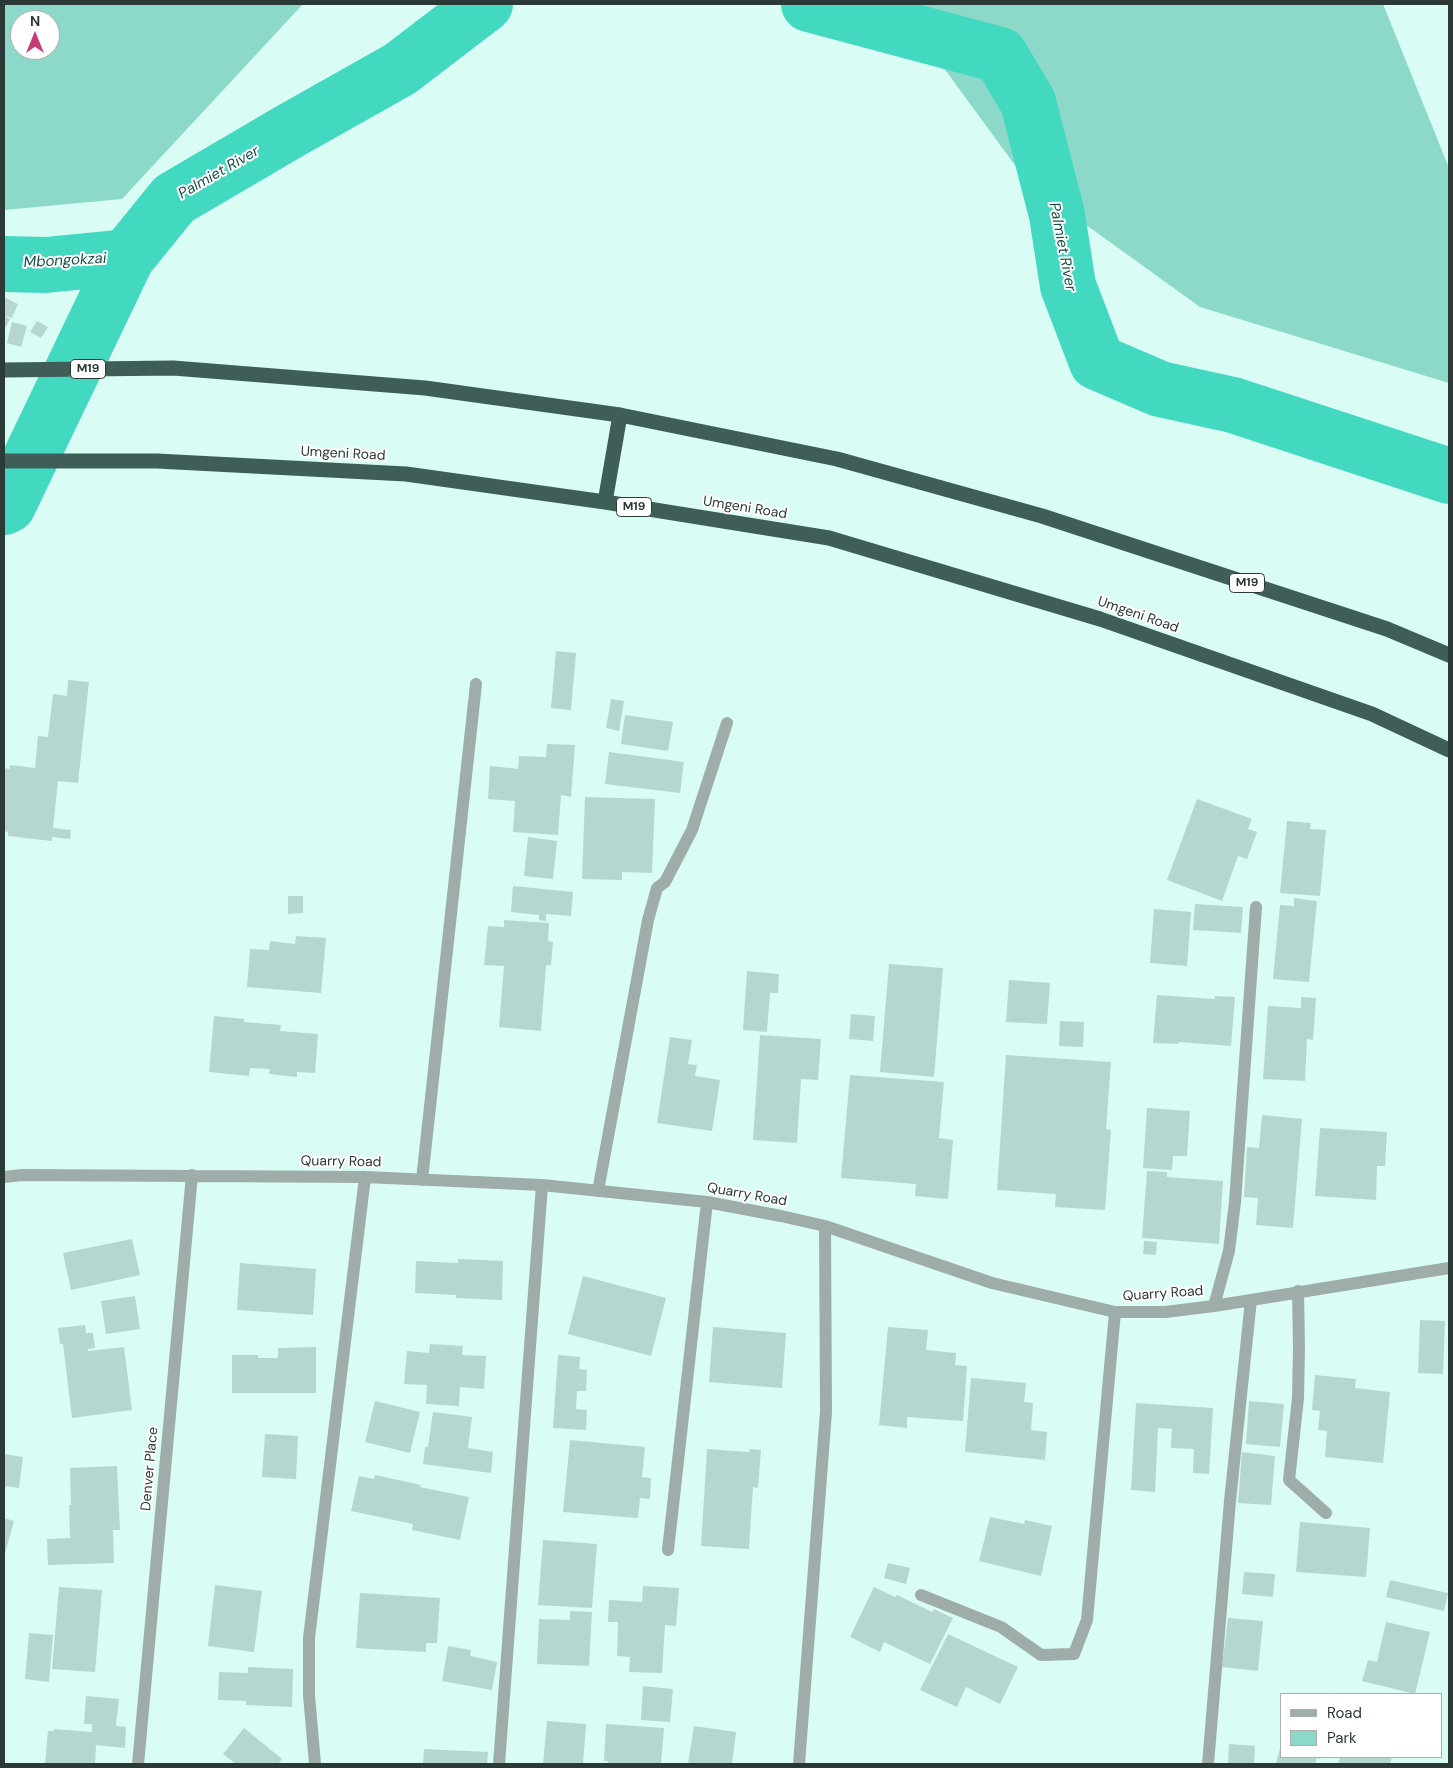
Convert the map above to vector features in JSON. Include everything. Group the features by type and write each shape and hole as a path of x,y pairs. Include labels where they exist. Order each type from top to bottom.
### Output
{"highway":[{"name":"M19","path":"4,370 173,368 425,388 620,415 837,459 1042,516 1387,629 1449,656"},
{"path":"605,502 620,415"},
{"name":"Umgeni Road","path":"4,461 157,460 406,474 605,502 829,538 1100,619 1372,714 1449,750"}],"street":[{"path":"422,1180 476,684"},
{"path":"598,1191 648,920 657,888 665,882 692,830 727,723"},
{"path":"1214,1306 1229,1250 1234,1212 1256,907"},
{"name":"Quarry Road","path":"4,1169 22,1176"},
{"name":"Denver Place","path":"138,1764 192,1176"},
{"name":"Quarry Road","path":"4,1177 365,1177 542,1185 706,1202 825,1226 992,1283 1115,1312 1165,1312 1214,1306 1449,1268"},
{"path":"315,1764 309,1695 309,1638 365,1177"},
{"path":"499,1764 542,1185"},
{"path":"668,1550 706,1202"},
{"path":"799,1764 826,1412 825,1226"},
{"path":"1298,1291 1298,1398 1288,1480 1326,1513"},
{"path":"1208,1764 1230,1501 1252,1300"},
{"path":"921,1595 1001,1627 1041,1655 1074,1654 1087,1620 1115,1312"}],"green space":[{"path":"4,4 303,4 122,199 4,210"},
{"path":"897,4 1383,4 1449,168 1449,383 1200,307 1028,183"}],"building":[{"path":"4,297 18,304 12,318 4,315"},
{"path":"4,315 10,319 6,327 4,326"},
{"path":"37,321 48,327 41,338 30,332"},
{"path":"12,322 27,326 21,347 7,343"},
{"path":"556,651 576,653 571,710 551,708"},
{"path":"68,680 89,682 78,783 58,781 53,828 71,830 70,839 52,837 52,841 8,836 8,832 4,831 4,768 10,769 10,765 35,768 38,736 48,737 53,694 67,696"},
{"path":"611,699 624,701 619,731 606,728"},
{"path":"625,715 673,722 668,751 621,744"},
{"path":"547,744 575,745 571,797 561,795 558,835 513,832 515,801 488,799 490,766 518,769 519,756 546,757"},
{"path":"609,752 684,762 680,793 605,784"},
{"path":"585,797 655,799 652,873 622,872 622,880 582,879"},
{"path":"1197,799 1252,819 1248,829 1257,832 1247,859 1238,856 1222,901 1167,880"},
{"path":"1287,821 1311,823 1310,829 1326,830 1320,896 1280,893"},
{"path":"528,837 557,841 553,879 524,876"},
{"path":"513,886 573,892 571,916 546,914 546,921 539,920 539,915 511,912"},
{"path":"288,896 303,896 303,913 288,914"},
{"path":"1294,898 1317,901 1309,982 1273,979 1280,905 1294,906"},
{"path":"1195,904 1243,907 1241,933 1193,930"},
{"path":"1154,909 1191,912 1187,966 1150,963"},
{"path":"504,920 549,923 548,941 553,942 551,965 546,965 541,1031 499,1027 504,966 484,965 488,926 504,927"},
{"path":"296,936 326,938 321,993 247,987 250,949 269,950 270,941 295,944"},
{"path":"889,964 943,968 934,1077 880,1072"},
{"path":"747,971 779,974 778,993 770,993 767,1032 743,1030"},
{"path":"1009,980 1050,983 1047,1024 1006,1022"},
{"path":"1157,995 1215,999 1215,996 1235,997 1231,1046 1179,1042 1178,1044 1153,1043"},
{"path":"1301,997 1316,998 1313,1040 1307,1039 1305,1081 1263,1079 1268,1006 1301,1008"},
{"path":"851,1014 875,1016 873,1041 849,1039"},
{"path":"214,1016 244,1019 244,1022 281,1025 280,1031 318,1034 315,1073 297,1072 297,1077 269,1074 270,1069 250,1068 249,1076 209,1072"},
{"path":"1060,1021 1084,1022 1083,1047 1059,1046"},
{"path":"760,1035 821,1039 818,1080 801,1079 797,1143 753,1140"},
{"path":"670,1037 692,1040 688,1064 697,1065 695,1076 720,1080 712,1131 657,1123"},
{"path":"1006,1055 1111,1062 1106,1129 1111,1130 1105,1210 1055,1207 1056,1194 997,1190"},
{"path":"850,1075 944,1082 939,1138 953,1140 948,1199 915,1196 916,1184 841,1178"},
{"path":"1147,1108 1190,1111 1187,1156 1173,1156 1172,1170 1143,1168"},
{"path":"1262,1115 1302,1119 1293,1228 1256,1225 1258,1198 1244,1197 1247,1147 1259,1148"},
{"path":"1320,1128 1387,1132 1385,1166 1377,1166 1376,1200 1315,1196"},
{"path":"1147,1171 1167,1172 1167,1177 1223,1181 1219,1244 1142,1238"},
{"path":"132,1239 140,1275 71,1290 63,1253"},
{"path":"1144,1241 1157,1242 1156,1255 1143,1254"},
{"path":"458,1259 503,1261 502,1300 456,1298 456,1295 415,1293 416,1261 458,1263"},
{"path":"240,1263 316,1269 313,1315 237,1310"},
{"path":"583,1276 666,1298 651,1356 568,1334"},
{"path":"135,1296 140,1329 106,1334 101,1301"},
{"path":"1420,1320 1445,1321 1443,1374 1418,1373"},
{"path":"85,1325 86,1333 93,1333 95,1348 88,1349 88,1351 124,1347 132,1410 72,1418 63,1344 60,1344 58,1328"},
{"path":"713,1327 786,1333 782,1388 709,1382"},
{"path":"888,1327 928,1330 926,1350 956,1353 955,1365 967,1366 963,1421 907,1417 907,1428 879,1425"},
{"path":"430,1344 463,1346 462,1355 486,1356 484,1389 460,1387 459,1406 426,1404 427,1385 404,1384 407,1351 429,1353"},
{"path":"316,1347 316,1393 232,1393 232,1355 258,1355 258,1358 278,1358 278,1348"},
{"path":"558,1355 580,1357 579,1369 587,1370 586,1391 577,1391 576,1409 587,1410 586,1430 553,1428"},
{"path":"1315,1375 1356,1379 1355,1388 1390,1392 1383,1463 1325,1457 1327,1431 1318,1430 1320,1411 1312,1410"},
{"path":"971,1378 1026,1383 1024,1402 1033,1403 1031,1430 1047,1432 1045,1460 965,1452"},
{"path":"375,1401 420,1412 410,1453 365,1442"},
{"path":"1249,1401 1284,1404 1280,1447 1246,1444"},
{"path":"1136,1403 1213,1408 1209,1474 1193,1473 1194,1449 1171,1448 1172,1429 1158,1428 1155,1492 1131,1490"},
{"path":"433,1412 472,1417 468,1448 493,1452 491,1473 423,1464 425,1447 428,1447"},
{"path":"265,1434 298,1436 296,1479 262,1477"},
{"path":"570,1440 645,1447 642,1477 651,1478 650,1499 640,1498 638,1518 563,1512"},
{"path":"707,1449 749,1452 750,1449 761,1450 758,1488 753,1487 749,1549 701,1546"},
{"path":"1242,1452 1275,1456 1271,1505 1238,1503"},
{"path":"4,1454 23,1457 19,1488 4,1486"},
{"path":"117,1466 120,1530 113,1530 114,1563 48,1565 47,1539 70,1538 70,1468"},
{"path":"375,1475 469,1497 460,1540 412,1530 413,1524 351,1511 359,1476 374,1479"},
{"path":"990,1517 1024,1524 1025,1520 1052,1526 1041,1576 979,1561"},
{"path":"4,1518 14,1521 4,1557"},
{"path":"1300,1522 1370,1528 1366,1577 1296,1572"},
{"path":"543,1540 597,1544 592,1608 538,1605"},
{"path":"888,1563 910,1568 906,1584 884,1578"},
{"path":"1244,1572 1275,1574 1273,1597 1242,1594"},
{"path":"1390,1580 1448,1593 1444,1611 1386,1597"},
{"path":"215,1585 262,1591 254,1652 208,1646"},
{"path":"643,1586 679,1588 676,1626 665,1625 662,1673 629,1672 630,1657 617,1656 618,1622 608,1622 609,1600 642,1602"},
{"path":"59,1587 102,1590 95,1672 52,1669"},
{"path":"874,1587 895,1597 897,1595 932,1612 934,1609 953,1618 930,1664 884,1642 880,1652 850,1637"},
{"path":"360,1593 440,1598 437,1643 426,1643 426,1652 356,1648"},
{"path":"570,1611 592,1612 589,1666 537,1664 539,1619 570,1620"},
{"path":"1228,1618 1263,1621 1258,1671 1222,1667"},
{"path":"1386,1622 1430,1632 1415,1693 1362,1681 1368,1660 1377,1662"},
{"path":"29,1633 53,1635 49,1682 25,1679"},
{"path":"948,1634 1018,1667 1000,1704 966,1687 957,1707 920,1690"},
{"path":"448,1646 471,1650 470,1656 497,1662 492,1690 442,1681"},
{"path":"248,1667 293,1669 292,1707 246,1705 246,1701 218,1700 219,1672 248,1673"},
{"path":"643,1686 673,1689 670,1722 641,1720"},
{"path":"86,1696 119,1699 116,1726 126,1727 125,1748 96,1745 95,1764 45,1764 48,1731 54,1731 54,1729 92,1732 92,1724 84,1724"},
{"path":"547,1721 586,1724 583,1764 543,1764"},
{"path":"606,1724 664,1728 661,1764 607,1764 608,1761 604,1761"},
{"path":"694,1726 736,1732 732,1764 688,1764"},
{"path":"244,1728 282,1759 278,1764 236,1764 223,1754"},
{"path":"1229,1744 1255,1746 1254,1764 1228,1764"},
{"path":"1280,1748 1280,1758 1317,1758 1315,1764 1276,1764"},
{"path":"424,1749 488,1752 487,1764 423,1764"},
{"path":"1340,1758 1392,1758 1390,1764 1338,1764"}],"waterway":[{"name":"Palmiet River","path":"4,507 8,505 127,257 174,199 400,69 485,4"},
{"name":"Palmiet River","path":"809,4 1000,55 1028,102 1057,215 1068,286 1097,362 1160,389 1233,405 1449,476"},
{"name":"Mbongokzai","path":"4,264 46,265 127,257"}]}
